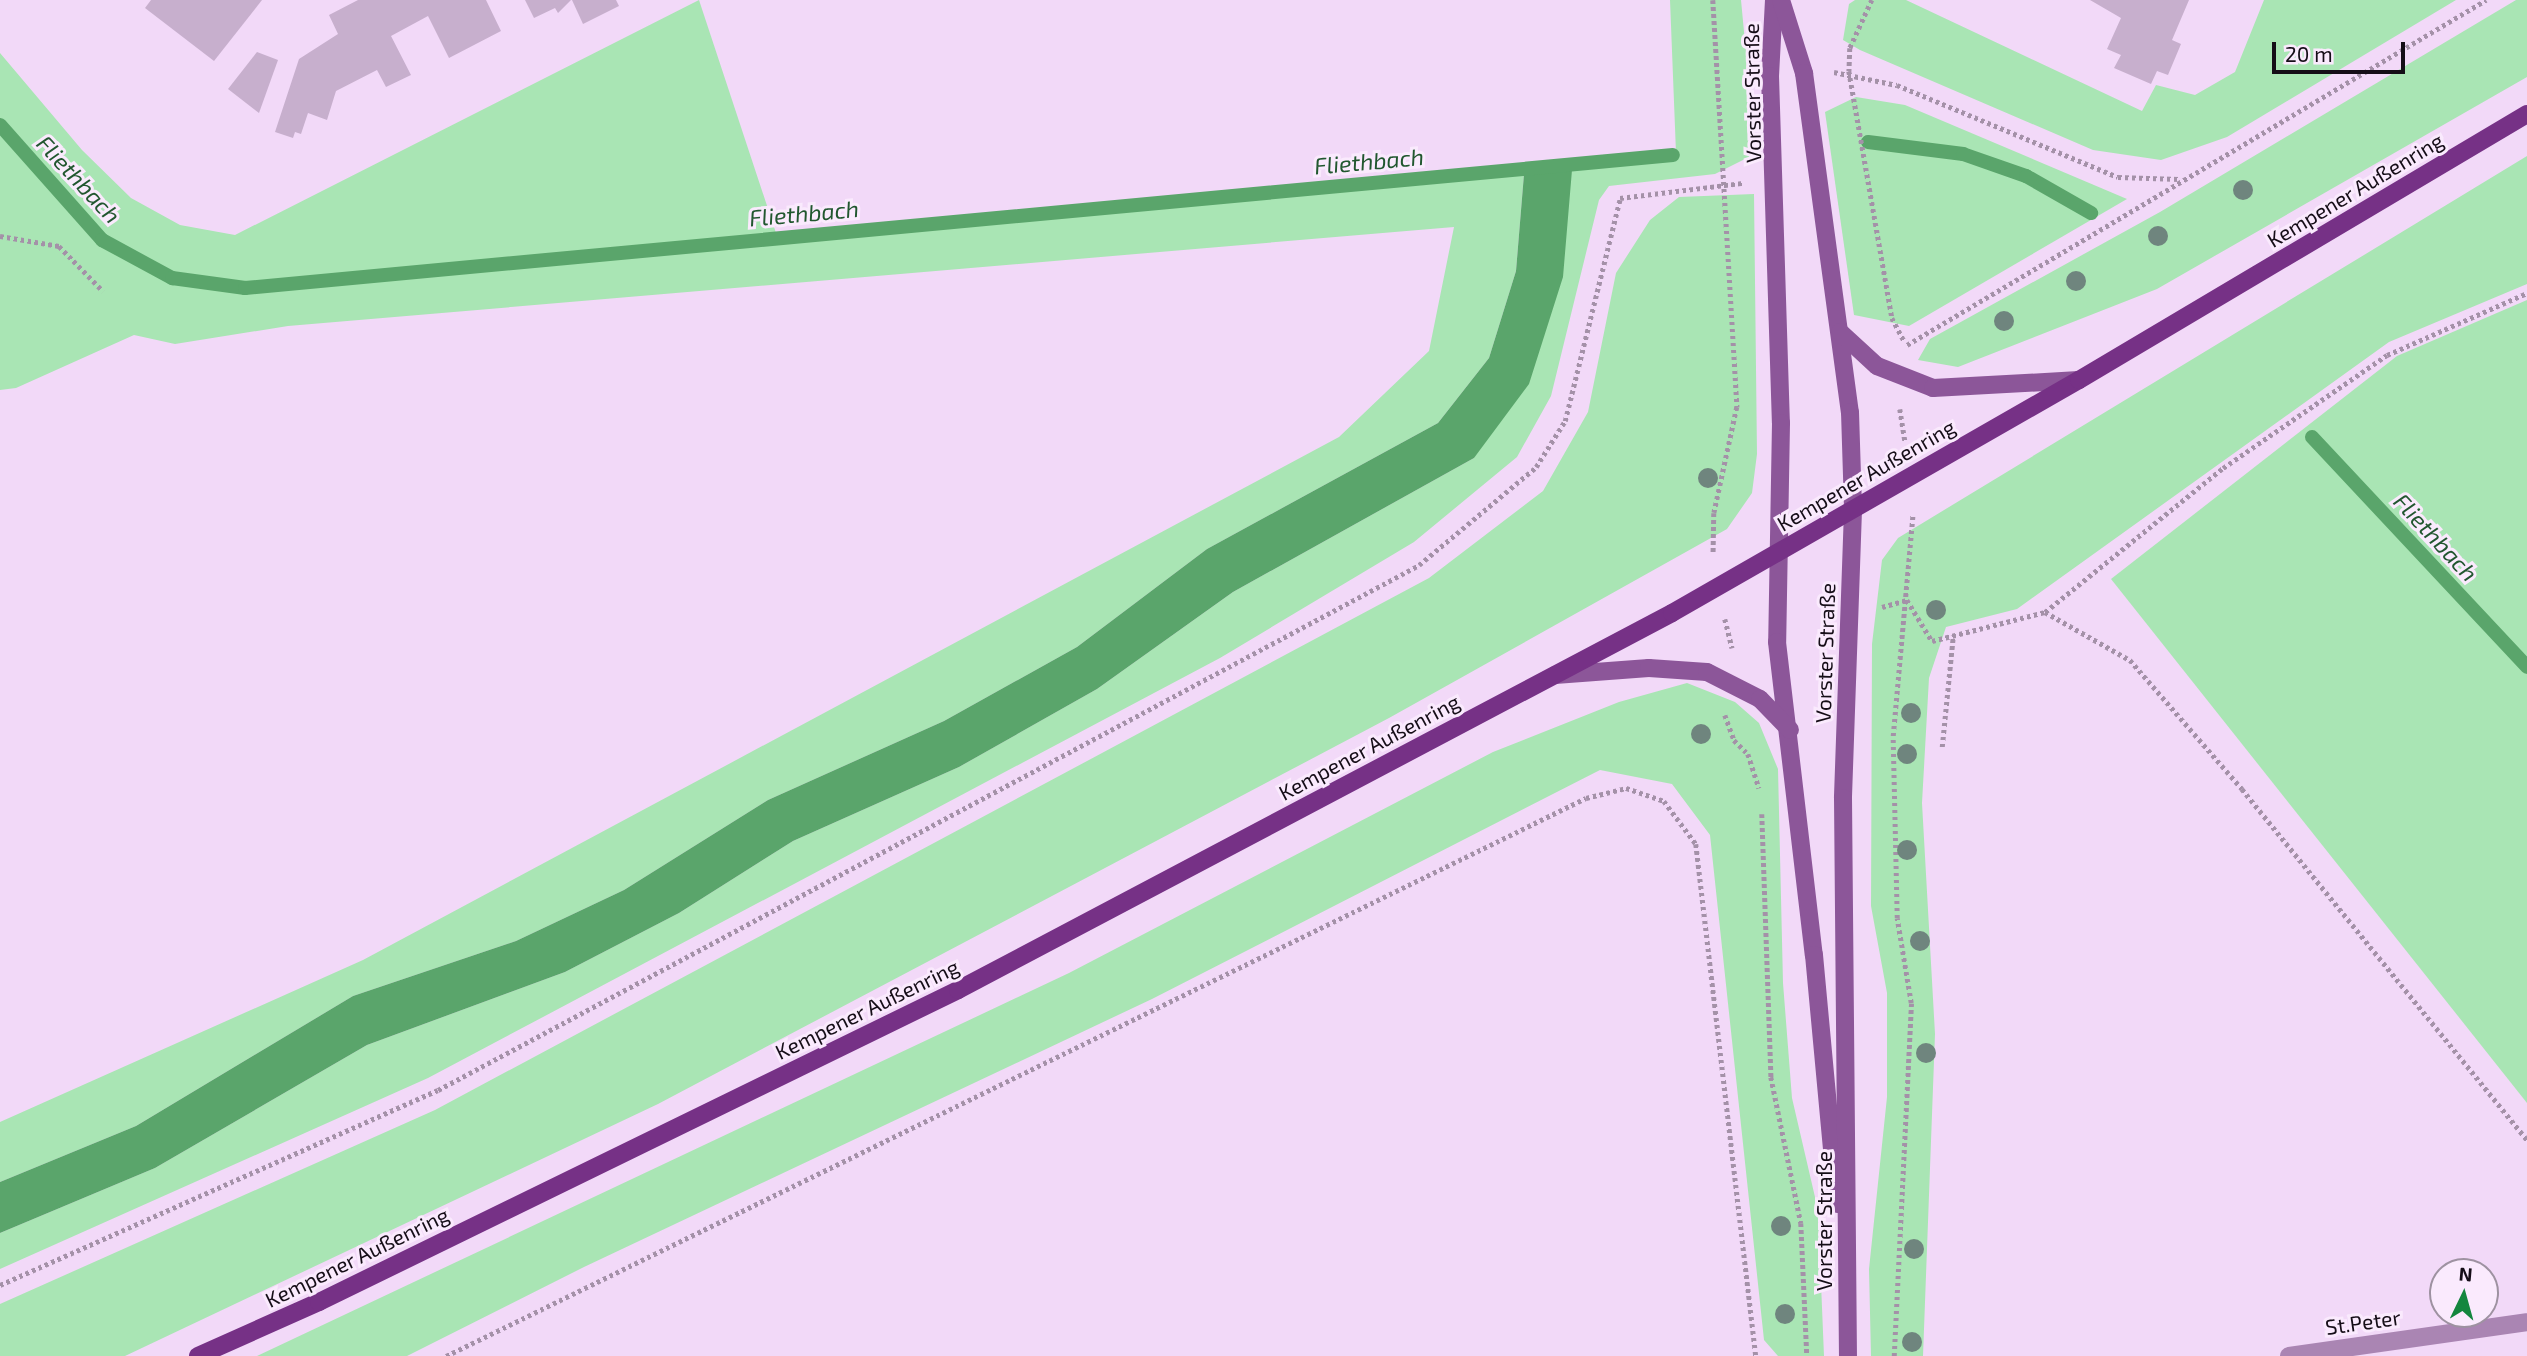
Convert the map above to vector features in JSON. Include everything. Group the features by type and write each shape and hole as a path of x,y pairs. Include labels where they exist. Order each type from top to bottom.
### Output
{"main road":[{"name":"Vorster Straße","path":"1774,0 1770,76 1777,180 1781,423 1777,642 1790,730 1847,1314"},
{"name":"Vorster Straße","path":"1781,0 1804,73 1850,412 1853,510 1843,798 1848,1356"},
{"name":"Kempener Außenring","path":"198,1356 319,1302 958,990 1554,675 1853,510 2079,380 2527,114"},
{"path":"1840,332 1877,366 1933,388 2079,380"},
{"path":"1554,675 1649,668 1707,672 1760,699 1790,730"}],"street":[{"name":"St.Peter","path":"2289,1356 2527,1322"}],"path":[{"path":"1711,541 1737,407 1713,0"},
{"path":"1872,0 1850,48 1849,71 1892,318 1907,344 1898,394 1914,523 1908,600 1898,652 1893,736 1897,918 1911,1003 1894,1356"},
{"path":"1907,344 2180,179 2486,0"},
{"path":"1804,73 1849,71 1897,85 2118,177 2180,179"},
{"path":"0,1285 438,1090 1419,565 1536,467 1565,421 1620,198 1777,180"},
{"path":"0,236 59,246 103,291"},
{"path":"1908,600 1932,641 2045,612 2223,468 2387,355 2527,293"},
{"path":"1873,610 1908,600"},
{"path":"2045,612 2130,660 2242,789 2527,1140"},
{"path":"1942,747 1953,636"},
{"path":"1725,703 1725,721 1748,754 1760,797"},
{"path":"446,1356 1586,798 1626,788 1664,801 1696,844 1756,1356"},
{"path":"1762,806 1764,980 1771,1077 1801,1223 1807,1356"}],"shaded area":[{"path":"699,0 777,236 1676,153 1670,0 1741,0 1754,137 1749,157 1715,174 1609,186 1599,200 1551,396 1517,457 1414,542 1220,658 428,1078 0,1269 0,1233 155,1168 367,1045 565,972 679,913 793,841 959,767 1097,689 1233,592 1474,458 1572,170 1524,174 1516,271 1489,358 1438,423 1207,549 1077,647 944,721 768,800 624,890 516,941 353,996 136,1126 0,1182 0,1122 363,960 1339,437 1429,351 1454,227 288,326 175,344 134,335 16,388 0,390 0,53 82,150 131,198 180,225 235,235"},
{"path":"1855,0 1906,0 2142,111 2156,85 2195,95 2235,72 2264,0 2456,0 2227,137 2161,160 2093,150 1860,50 1843,40 1849,4"},
{"path":"2516,0 2527,0 2527,77 2157,289 1958,367 1918,360 1930,339 2160,212"},
{"path":"1856,97 1905,105 2127,199 1909,326 1854,315 1825,112"},
{"path":"2527,156 2527,284 2389,342 2017,609 1946,627 1929,678 1922,803 1935,1034 1923,1356 1871,1356 1869,1269 1887,1097 1887,993 1871,906 1872,644 1882,560 1898,538"},
{"path":"1572,170 1563,277 1529,384 1474,458 1233,592 1097,689 959,767 793,841 679,913 565,972 367,1045 155,1168 0,1233 0,1182 136,1126 353,996 516,941 624,890 768,800 944,721 1077,647 1207,549 1438,423 1489,358 1516,271 1524,174"},
{"path":"1754,194 1757,454 1752,493 1727,529 1389,718 658,1104 125,1356 0,1356 0,1304 435,1110 1429,578 1543,491 1588,412 1616,273 1650,220 1679,197"},
{"path":"2527,300 2527,1103 2111,579 2397,356"},
{"path":"1687,683 1735,702 1759,723 1778,769 1783,983 1792,1098 1818,1210 1824,1356 1778,1356 1764,1340 1710,835 1672,784 1600,770 1152,999 584,1267 407,1356 257,1356 1069,973 1493,752 1619,702"}],"building":[{"path":"151,0 262,0 214,61 145,8"},
{"path":"358,0 486,0 501,31 449,58 428,16 391,36 411,75 386,87 377,70 336,91 327,120 308,113 301,134 295,132 293,138 275,132 299,59 338,34 329,15"},
{"path":"525,0 571,0 558,13 555,8 534,18"},
{"path":"572,0 616,0 619,6 583,24"},
{"path":"2090,0 2189,0 2172,40 2181,44 2168,75 2157,71 2151,84 2114,68 2121,55 2107,49 2121,18"},
{"path":"257,52 278,60 259,113 228,89"}],"waterway":[{"name":"Fliethbach","path":"0,125 102,240 172,278 245,288 1673,155"},
{"name":"Fliethbach","path":"1868,142 1963,154 2026,176 2091,213"},
{"name":"Fliethbach","path":"2312,437 2527,667"}]}
